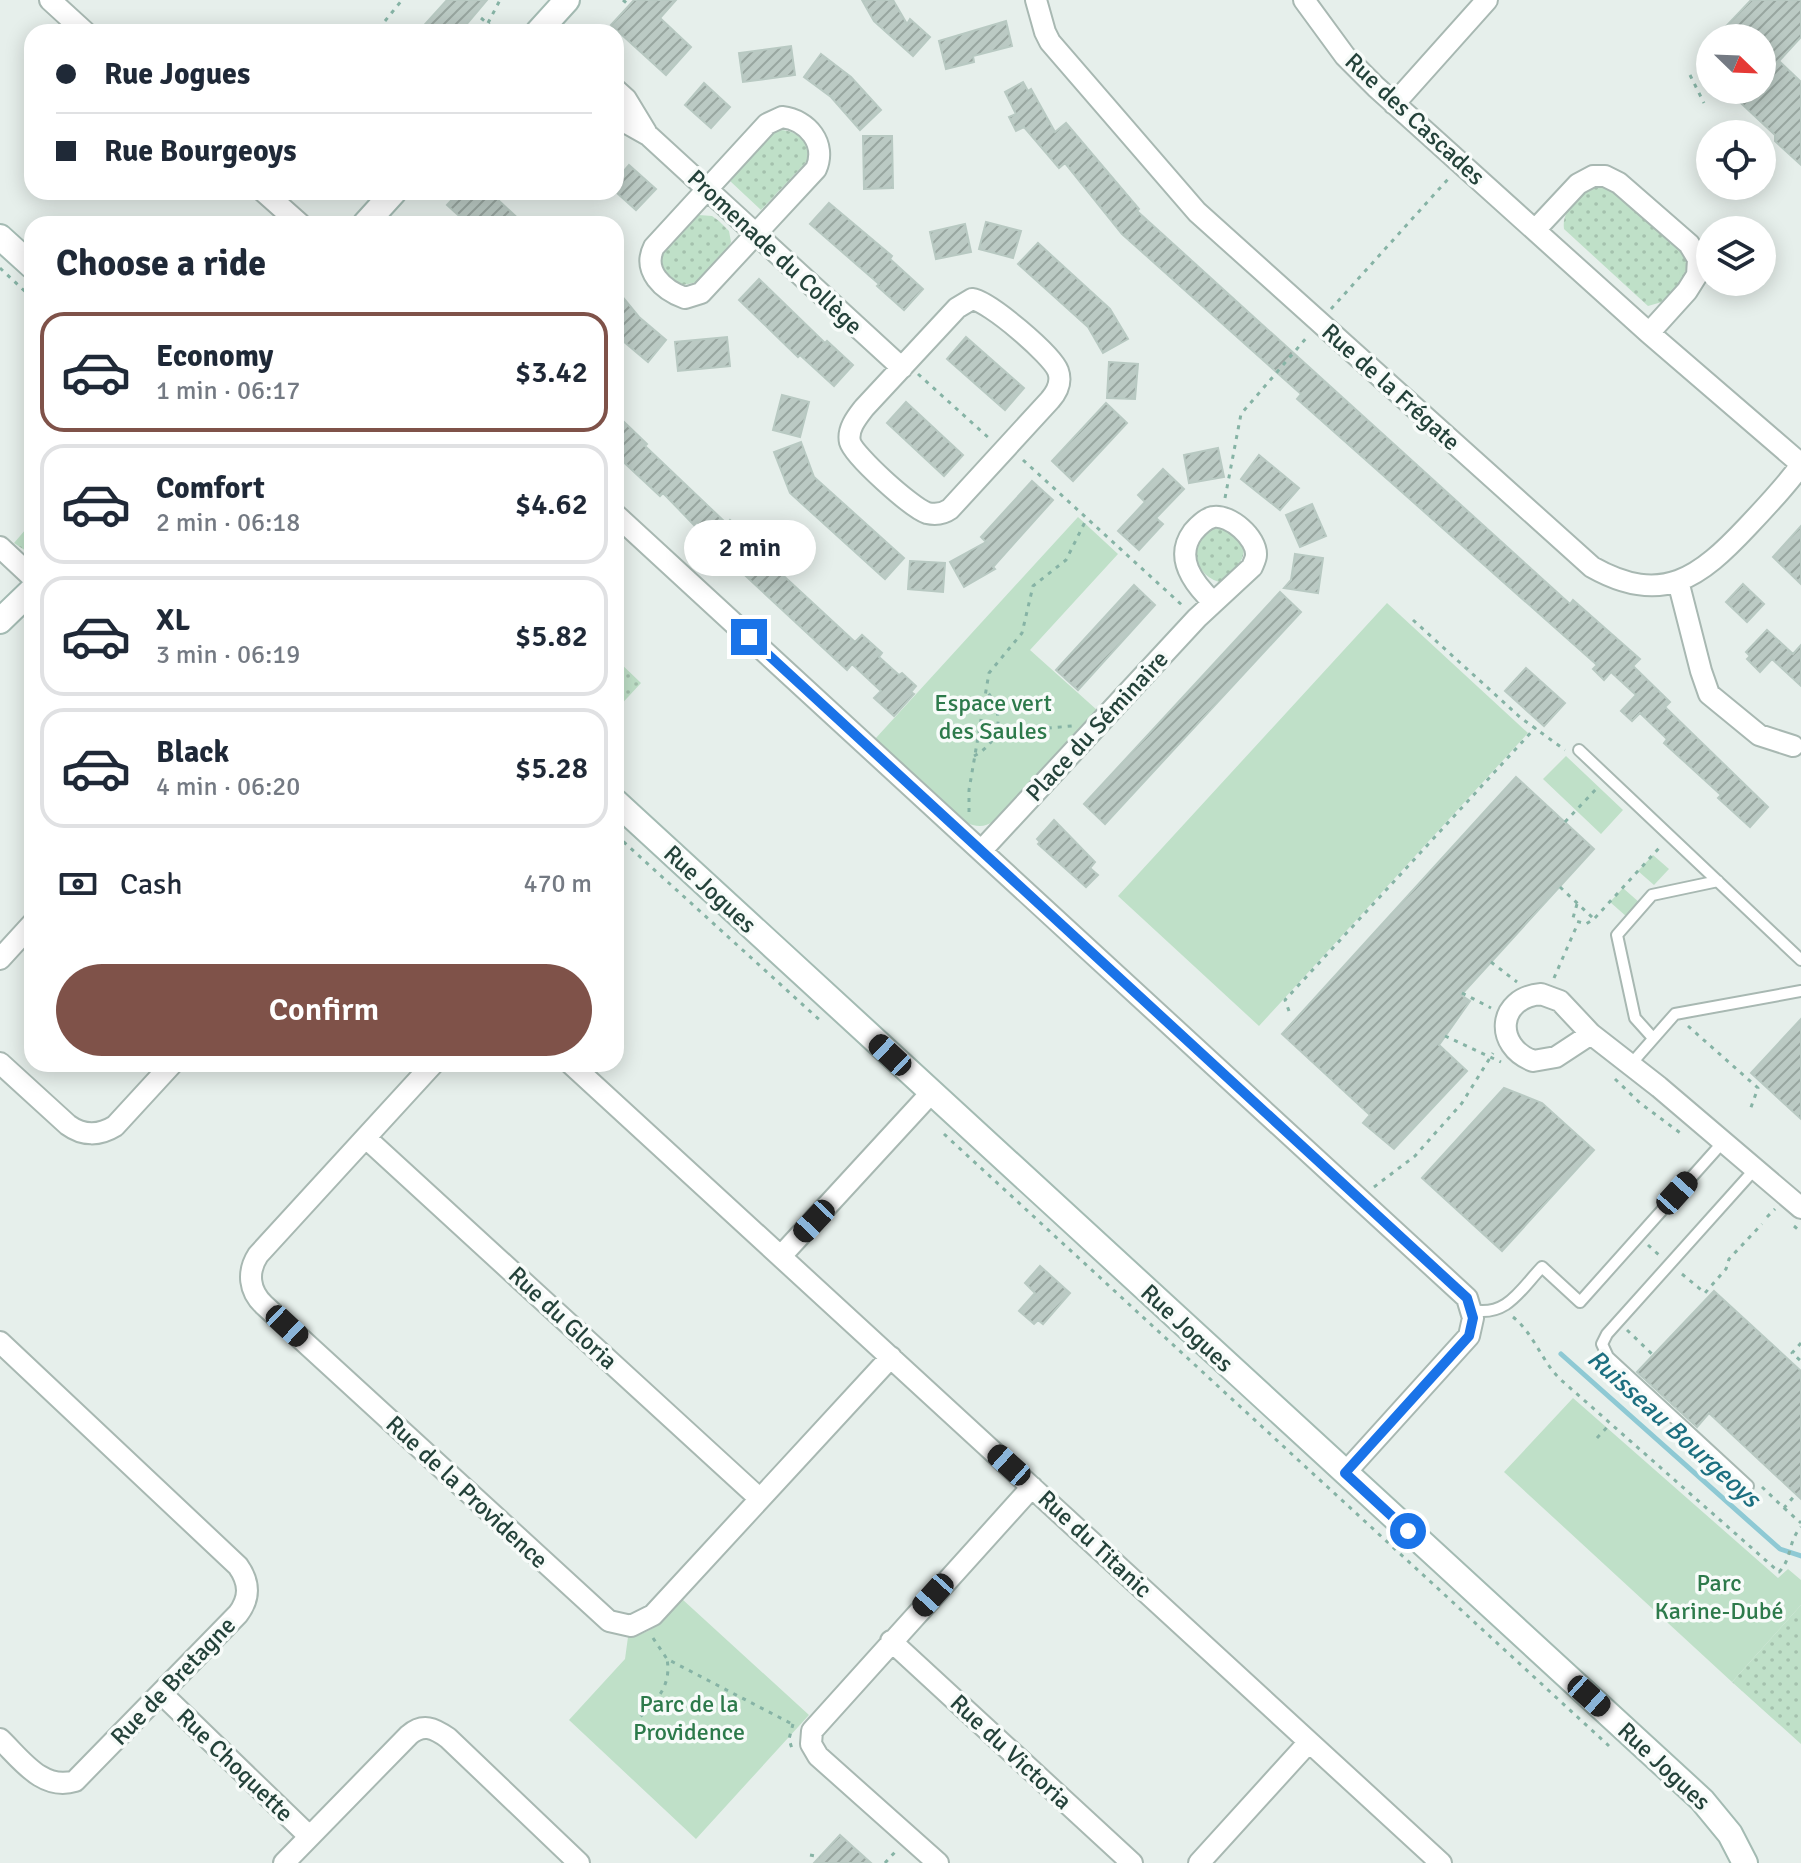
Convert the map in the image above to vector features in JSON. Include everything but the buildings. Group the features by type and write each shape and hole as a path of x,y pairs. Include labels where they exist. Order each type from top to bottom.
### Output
{"street":[{"path":"50,0 76,24"},
{"path":"549,24 567,0"},
{"name":"Rue de la Frégate","path":"1036,0 1050,42 1207,221 1583,560 1600,571 1650,585 1693,576 1714,562 1785,487 1801,464"},
{"name":"Rue des Cascades","path":"1304,0 1345,56 1394,104 1649,333 1801,464"},
{"path":"1394,104 1487,0"},
{"name":"Promenade du Collège","path":"624,97 648,135"},
{"path":"776,118 791,118 808,129 820,146 816,169 755,234 707,287 694,296 685,298 677,295 658,280 650,263 654,247 776,118"},
{"name":"Promenade du Collège","path":"624,122 648,135 908,370"},
{"path":"1535,230 1578,184 1593,176 1605,176 1619,183 1689,244 1698,259 1697,275 1687,291 1649,333"},
{"path":"273,200 291,216"},
{"path":"372,216 387,200"},
{"path":"0,237 24,259"},
{"path":"972,299 993,308 1050,360 1059,379 1050,400 961,498 945,512 930,514 914,506 859,455 850,441 856,418 908,370 957,308 972,299"},
{"path":"624,522 1463,1293 1472,1310 1473,1328 1469,1336 1345,1473"},
{"path":"0,547 24,570"},
{"path":"1678,581 1709,694 1759,735 1793,746"},
{"path":"0,621 24,598"},
{"name":"Place du Séminaire","path":"981,851 1213,602"},
{"name":"Rue Jogues","path":"624,809 1702,1800 1730,1834 1745,1863"},
{"path":"0,959 24,933"},
{"path":"1591,1034 1631,1064 1801,1208"},
{"path":"0,1063 68,1125 89,1134 107,1131 115,1126 165,1072"},
{"name":"Rue de la Providence","path":"426,1072 258,1255 250,1272 252,1288 258,1299 334,1370 604,1617 617,1625 639,1624 653,1615 891,1357"},
{"name":"Rue du Titanic","path":"580,1072 1441,1863"},
{"path":"781,1256 931,1093"},
{"name":"Rue du Gloria","path":"366,1138 760,1499"},
{"name":"Rue de Bretagne","path":"0,1342 244,1574 247,1585 245,1605 82,1776 66,1784 47,1782 0,1739"},
{"path":"938,1863 814,1752 811,1744 815,1725 1032,1487"},
{"name":"Rue du Victoria","path":"891,1641 1132,1863"},
{"name":"Rue Choquette","path":"161,1693 309,1836"},
{"path":"284,1863 409,1735 424,1727 448,1738 556,1856 579,1863"},
{"path":"1199,1863 1309,1742"}],"lane":[{"path":"1574,751 1801,960"},
{"path":"1653,1038 1635,1018 1617,935 1652,895 1718,881"},
{"path":"1631,1064 1675,1014 1801,991"},
{"path":"1472,1310 1489,1313 1503,1308 1542,1267 1580,1302 1723,1142"},
{"path":"1752,1484 1608,1357 1602,1344 1755,1169"}],"path":[{"path":"385,21 402,0"},
{"path":"481,18 488,23 500,0"},
{"path":"623,0 629,5"},
{"path":"1690,75 1696,87"},
{"path":"1326,314 1452,174"},
{"path":"0,268 24,290"},
{"path":"1223,507 1241,414 1313,331"},
{"path":"908,370 995,444"},
{"path":"1016,453 1188,611"},
{"path":"970,816 969,790 989,673 1022,633 1033,586 1066,560 1087,518"},
{"path":"1413,620 1512,710 1574,751"},
{"path":"974,756 990,746 997,733 998,712 985,689"},
{"path":"1512,710 1518,703"},
{"path":"978,734 1084,725"},
{"path":"1289,1011 1285,1000 1536,727"},
{"path":"1565,822 1598,787"},
{"name":"Rue Jogues","path":"624,842 823,1023"},
{"path":"1577,904 1573,918 1576,921 1586,924 1594,919 1665,842"},
{"path":"1560,887 1594,919"},
{"path":"1491,962 1521,985"},
{"path":"1462,993 1495,1011"},
{"path":"1685,1023 1758,1088 1750,1110"},
{"path":"1445,1036 1504,1064"},
{"path":"1368,1193 1415,1156 1462,1103 1496,1050"},
{"path":"1747,1078 1751,1073"},
{"name":"Rue Jogues","path":"939,1129 1614,1750"},
{"path":"1676,1269 1707,1295 1726,1269 1729,1259 1762,1224"},
{"path":"1510,1314 1524,1325 1547,1366 1779,1572 1801,1525 1752,1484"},
{"path":"1624,1327 1653,1355"},
{"path":"1801,1343 1792,1353 1801,1361"},
{"path":"1597,1438 1610,1424"},
{"path":"1784,1508 1796,1494"},
{"path":"640,1724 637,1720 656,1700 669,1672 667,1659 648,1632"},
{"path":"667,1659 795,1726 789,1739"},
{"path":"656,1700 662,1703"},
{"path":"810,1855 820,1857"}],"green space":[{"path":"777,130 796,134 807,147 808,160 761,210 730,181"},
{"path":"1601,186 1613,192 1679,249 1687,262 1684,279 1662,302 1648,306 1564,229 1566,214 1575,201 1587,191"},
{"path":"699,215 712,216 719,221 729,231 731,242 698,282 683,285 666,272 662,258"},
{"name":"Espace vert des Saules","path":"1078,517 1118,554 1030,650 1097,710 994,821 983,826 969,824 875,739"},
{"path":"1218,527 1239,540 1244,553 1236,567 1219,582 1202,571 1196,555 1201,539"},
{"path":"24,531 24,550 14,543"},
{"path":"1387,603 1528,733 1259,1026 1118,896"},
{"path":"624,667 641,683 624,701"},
{"path":"1566,756 1623,810 1601,834 1543,779"},
{"path":"1653,855 1669,869 1654,885 1638,871"},
{"path":"1623,888 1640,903 1627,917 1610,902"},
{"name":"Parc Karine-Dubé","path":"1573,1398 1778,1578 1788,1569 1801,1580 1801,1605 1732,1682 1504,1472"},
{"name":"Parc de la Providence","path":"682,1599 809,1715 696,1839 569,1720 625,1659 628,1637 652,1629"},
{"path":"1801,1605 1801,1744 1732,1682"}],"waterway":[{"name":"Ruisseau Bourgeoys","path":"1561,1354 1780,1549 1801,1556"}],"route":[{"path":"749,637 1467,1298 1473,1318 1469,1336 1345,1473 1408,1531"}]}
